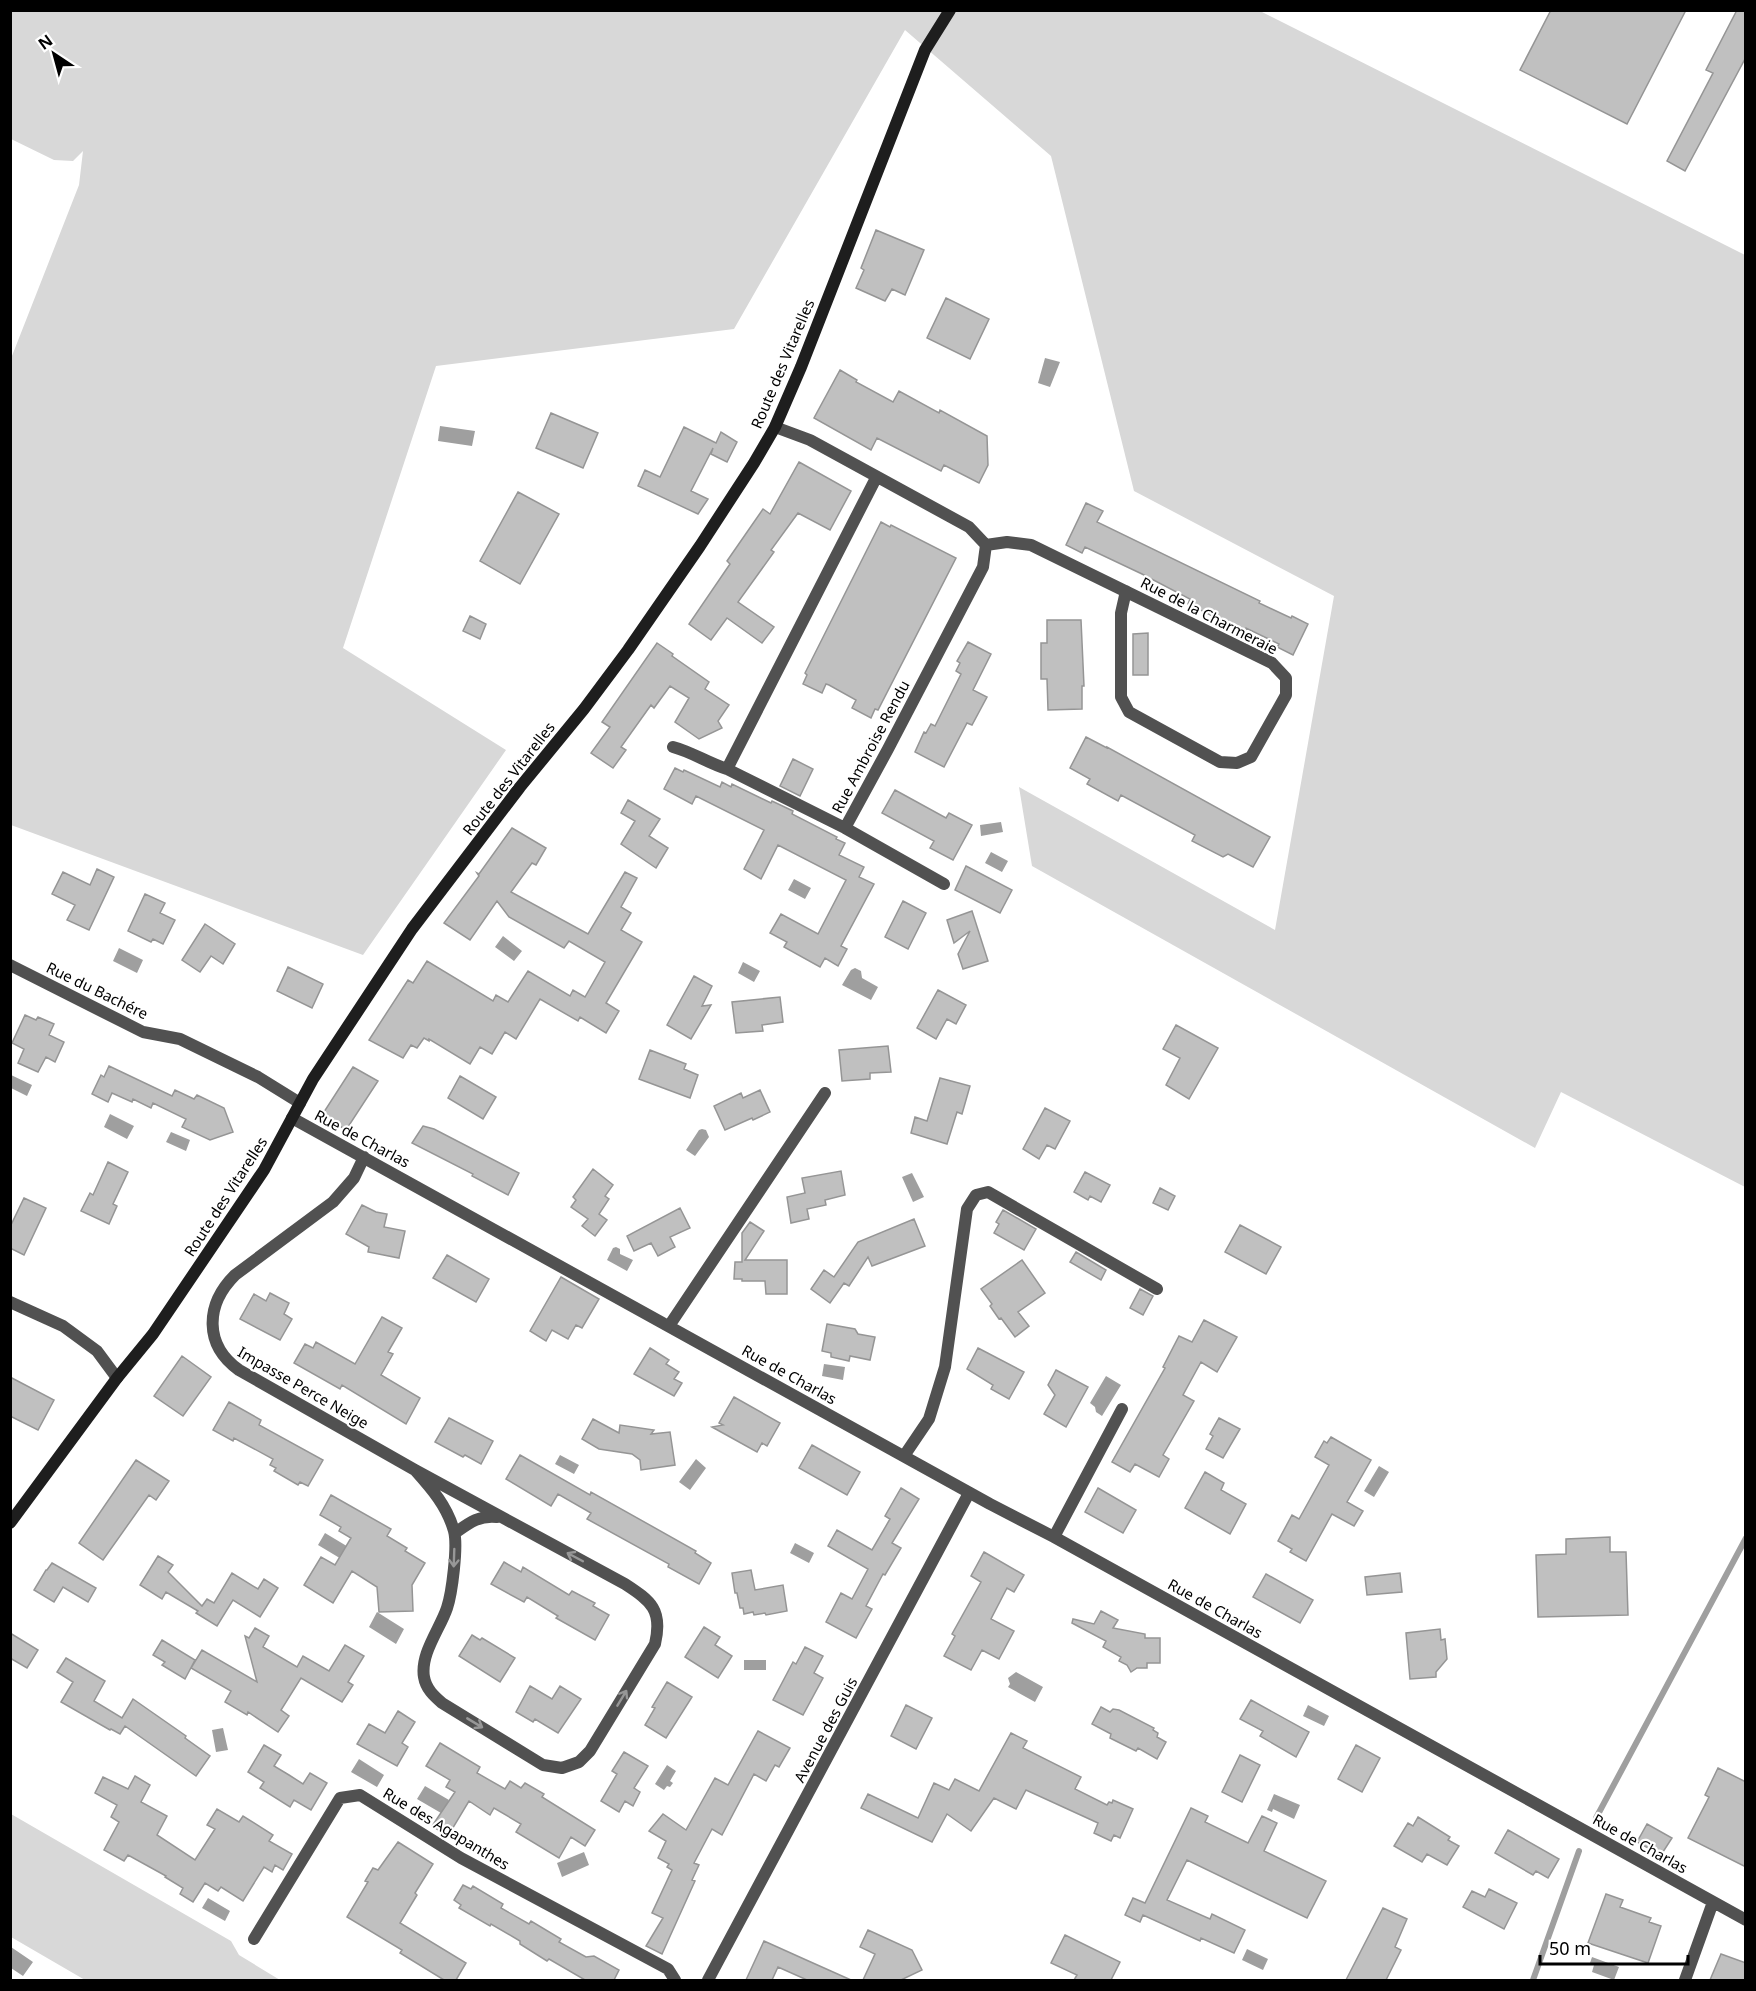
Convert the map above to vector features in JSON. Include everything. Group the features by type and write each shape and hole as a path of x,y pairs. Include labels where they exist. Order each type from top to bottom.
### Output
{"main road":[{"name":"Route des Vitarelles","path":"10,1523 117,1378 153,1334 264,1170 313,1079 412,928 628,650 754,463 775,427 801,367 925,50 951,10"}],"street":[{"path":"775,427 810,440 969,527 986,544"},
{"path":"727,769 876,478"},
{"name":"Rue de la Charmeraie","path":"986,544 1007,542 1032,545 1126,591 1272,663 1286,678 1286,695 1251,758 1237,763 1220,762 1129,712 1121,697 1121,613 1126,591"},
{"name":"Rue Ambroise Rendu","path":"673,747 727,769 845,828 983,567 986,544"},
{"path":"845,828 944,884"},
{"name":"Rue du Bachére","path":"10,965 143,1032 180,1040 258,1077 300,1103"},
{"path":"669,1326 825,1093"},
{"name":"Rue de Charlas","path":"292,1118 1746,1920"},
{"name":"Impasse Perce Neige","path":"364,1157 354,1178 333,1202 235,1275 224,1286 211,1318 215,1343 226,1361 239,1370 415,1470 625,1584 647,1599 655,1613 658,1627 655,1644 590,1751 579,1762 562,1768 543,1765 442,1703 430,1692 424,1677 425,1659 448,1606 454,1565 455,1533 443,1503 415,1470"},
{"path":"904,1456 929,1419 945,1367 967,1209 976,1195 988,1192 1157,1289"},
{"path":"10,1302 63,1326 97,1351 117,1378"},
{"path":"1054,1537 1122,1409"},
{"name":"Avenue des Guis","path":"708,1980 969,1492"},
{"path":"455,1533 484,1516 504,1518"},
{"name":"Rue des Agapanthes","path":"254,1939 340,1798 360,1795 461,1858 668,1969 675,1980"},
{"path":"1685,1980 1713,1902"}],"shaded area":[{"path":"11,11 1260,11 1745,255 1745,1187 1561,1092 1535,1148 1032,866 1019,787 1275,930 1334,596 1134,491 1051,156 905,30 734,329 436,366 343,648 506,750 363,955 11,825 10,361 79,185 83,151 73,161 54,160 11,139"},
{"path":"1045,358 1060,362 1050,387 1038,383"},
{"path":"440,426 475,431 472,446 438,441"},
{"path":"1001,822 1003,832 981,836 980,825"},
{"path":"991,852 1008,861 1002,872 985,863"},
{"path":"794,879 811,888 805,899 788,890"},
{"path":"503,936 522,951 514,961 495,947"},
{"path":"119,948 143,960 137,973 113,961"},
{"path":"743,962 760,971 754,982 738,973"},
{"path":"855,968 861,971 862,978 878,987 871,1000 842,985 851,970"},
{"path":"11,1075 32,1085 27,1096 11,1088"},
{"path":"110,1114 134,1126 127,1139 104,1127"},
{"path":"702,1129 706,1130 709,1137 695,1156 686,1150"},
{"path":"171,1132 190,1140 186,1151 166,1142"},
{"path":"912,1173 924,1197 913,1202 902,1177"},
{"path":"613,1248 620,1249 620,1254 633,1260 627,1271 607,1260"},
{"path":"824,1364 845,1367 843,1380 822,1376"},
{"path":"1106,1376 1121,1385 1102,1416 1090,1403"},
{"path":"560,1455 579,1465 574,1474 555,1464"},
{"path":"696,1459 706,1468 690,1490 679,1482"},
{"path":"1379,1466 1389,1472 1374,1497 1364,1491"},
{"path":"325,1533 350,1548 343,1560 318,1545"},
{"path":"795,1543 814,1553 809,1563 790,1553"},
{"path":"377,1612 404,1629 396,1644 369,1627"},
{"path":"744,1660 766,1660 766,1670 744,1670"},
{"path":"1016,1672 1043,1687 1035,1702 1008,1687 1010,1684 1008,1678"},
{"path":"1308,1705 1329,1716 1324,1726 1303,1716"},
{"path":"223,1728 228,1750 216,1752 212,1730"},
{"path":"359,1759 384,1775 377,1787 351,1772"},
{"path":"667,1765 676,1771 670,1781 673,1783 664,1790 655,1784"},
{"path":"425,1786 449,1800 447,1804 449,1805 441,1813 417,1799"},
{"path":"1274,1794 1300,1805 1294,1819 1273,1809 1272,1812 1267,1810"},
{"path":"11,1814 231,1941 239,1955 280,1980 85,1980 11,1937"},
{"path":"584,1852 589,1865 562,1877 557,1863"},
{"path":"208,1898 230,1911 225,1921 202,1908"},
{"path":"11,1947 33,1962 23,1976 11,1968"},
{"path":"1247,1949 1268,1959 1263,1970 1242,1960"},
{"path":"1592,1957 1619,1967 1614,1980 1592,1972 1594,1965 1590,1963"}],"building":[{"path":"1551,10 1686,10 1627,124 1520,70"},
{"path":"1737,10 1746,10 1746,57 1685,171 1667,161 1713,73 1706,70"},
{"path":"876,230 924,250 905,295 892,289 885,301 856,288"},
{"path":"946,298 989,319 970,359 927,338"},
{"path":"840,370 857,380 856,382 893,402 899,391 987,436 988,465 979,483 944,465 941,471 877,438 871,450 814,418"},
{"path":"551,413 598,433 583,468 536,448"},
{"path":"684,427 716,443 721,432 737,442 727,462 711,454 713,448 691,491 708,499 698,514 638,486 645,470 660,477"},
{"path":"799,462 851,491 830,530 798,513 771,550 774,552 738,602 774,627 762,643 727,618 711,640 689,624 730,564 727,561 763,509 770,514"},
{"path":"518,492 559,514 520,584 480,561"},
{"path":"1086,503 1103,511 1097,522 1260,601 1259,603 1308,624 1293,655 1277,647 1279,644 1246,628 1245,632 1188,604 1190,599 1142,574 1085,547 1082,553 1066,545"},
{"path":"881,522 956,558 878,710 875,709 871,718 852,708 856,700 829,685 826,684 822,693 803,684 807,675 805,673"},
{"path":"470,616 486,624 480,639 463,631"},
{"path":"1047,620 1081,620 1084,686 1082,686 1082,709 1048,710 1047,679 1041,679 1041,643 1047,643"},
{"path":"1148,633 1148,675 1133,675 1133,634"},
{"path":"968,642 991,654 973,690 987,697 972,725 967,723 944,767 915,752 924,732 926,733 931,724 935,726 961,674 956,671 960,663 957,661"},
{"path":"657,643 709,682 705,689 729,705 718,721 722,728 699,739 675,722 689,698 670,686 654,708 651,705 621,747 626,750 613,768 591,753 610,727 602,722"},
{"path":"1086,737 1270,837 1253,867 1228,854 1223,857 1192,841 1195,835 1121,795 1118,801 1087,784 1090,779 1070,768"},
{"path":"793,759 813,769 800,796 780,786"},
{"path":"675,768 720,787 722,782 731,787 732,784 771,803 772,801 793,811 792,814 845,843 839,855 864,867 859,877 874,884 841,946 847,949 838,966 825,958 820,967 784,947 787,942 770,933 781,914 818,934 846,880 778,845 761,879 744,869 764,830 696,796 692,804 664,789"},
{"path":"895,790 946,818 949,813 972,825 953,860 930,848 934,841 882,813"},
{"path":"628,800 660,819 649,836 668,848 656,868 621,844 635,821 621,813"},
{"path":"512,828 546,848 536,865 532,863 511,892 588,934 625,872 637,878 621,907 631,913 621,930 642,942 606,1003 619,1011 606,1033 580,1017 578,1021 540,999 516,1039 505,1032 492,1054 480,1047 470,1064 429,1039 429,1041 424,1038 417,1048 411,1045 403,1058 369,1040 408,980 413,983 427,961 493,1001 496,995 508,1002 528,971 570,996 573,990 585,997 605,962 569,941 564,948 509,917 497,901 470,940 444,923 479,876 477,873 479,874"},
{"path":"966,866 1012,890 1000,913 955,890"},
{"path":"97,869 114,877 89,930 67,920 75,905 52,894 63,872 90,885"},
{"path":"145,894 165,903 160,913 175,920 163,944 153,939 151,942 128,931"},
{"path":"903,901 926,913 908,949 885,937"},
{"path":"972,911 988,961 963,969 958,954 970,931 954,943 947,920"},
{"path":"205,924 235,944 223,964 211,956 200,972 182,960"},
{"path":"288,967 323,984 312,1008 277,991"},
{"path":"694,976 712,986 702,1006 711,1005 691,1039 667,1025"},
{"path":"938,990 966,1005 956,1024 947,1019 936,1039 917,1028"},
{"path":"780,997 783,1022 762,1025 763,1031 736,1033 732,1002"},
{"path":"25,1015 36,1020 38,1017 54,1024 49,1035 64,1042 55,1062 46,1057 38,1072 18,1063 24,1049 12,1043"},
{"path":"1176,1025 1218,1048 1189,1099 1166,1085 1180,1058 1163,1049"},
{"path":"888,1046 891,1072 870,1073 870,1079 842,1081 839,1050"},
{"path":"650,1050 686,1064 684,1069 698,1075 690,1098 639,1079"},
{"path":"109,1066 172,1096 175,1090 194,1099 197,1095 224,1108 233,1132 210,1140 182,1127 186,1119 153,1103 151,1108 133,1099 132,1102 112,1093 108,1102 92,1094 101,1075 104,1077"},
{"path":"353,1067 378,1081 346,1130 322,1115"},
{"path":"460,1076 496,1097 483,1119 448,1098"},
{"path":"940,1078 970,1086 962,1114 957,1112 947,1144 911,1133 915,1117 927,1121"},
{"path":"760,1090 770,1112 725,1130 714,1106 741,1093 743,1098"},
{"path":"1045,1108 1070,1121 1055,1149 1047,1145 1039,1159 1023,1149"},
{"path":"423,1126 434,1129 519,1173 508,1195 412,1143"},
{"path":"108,1162 128,1172 113,1204 117,1206 109,1224 81,1211 90,1193 93,1195"},
{"path":"593,1169 613,1185 605,1196 609,1199 599,1214 607,1220 595,1236 582,1226 588,1219 571,1207 576,1200 573,1197"},
{"path":"841,1171 845,1195 825,1200 826,1205 807,1209 809,1219 791,1223 787,1197 805,1193 802,1178"},
{"path":"1085,1172 1110,1185 1101,1202 1090,1196 1088,1200 1074,1192"},
{"path":"1160,1188 1175,1196 1168,1210 1153,1203"},
{"path":"24,1198 46,1208 24,1255 10,1248 10,1227"},
{"path":"362,1205 376,1212 387,1214 384,1227 405,1231 399,1258 368,1252 369,1247 346,1234"},
{"path":"680,1208 690,1228 670,1237 675,1247 658,1256 651,1243 634,1251 627,1236"},
{"path":"1003,1210 1036,1229 1024,1250 994,1233 999,1224 996,1222"},
{"path":"914,1219 925,1246 872,1266 868,1257 849,1286 844,1283 830,1303 811,1289 824,1270 834,1277 858,1242"},
{"path":"750,1222 764,1231 745,1260 787,1260 787,1294 766,1294 765,1281 734,1279 735,1262 742,1262 742,1233"},
{"path":"1240,1225 1281,1247 1266,1274 1225,1252"},
{"path":"1076,1252 1106,1270 1101,1280 1070,1262"},
{"path":"447,1255 489,1279 476,1302 433,1278"},
{"path":"1022,1260 1045,1293 1018,1312 1029,1326 1015,1337 1001,1318 999,1319 981,1289"},
{"path":"561,1277 599,1299 582,1328 576,1325 568,1339 552,1330 546,1341 530,1331"},
{"path":"1140,1289 1153,1296 1143,1315 1130,1308"},
{"path":"270,1293 289,1303 284,1314 292,1319 280,1340 240,1319 254,1294 266,1301"},
{"path":"382,1317 402,1328 388,1352 393,1354 381,1375 420,1398 406,1424 342,1385 340,1389 294,1363 305,1344 313,1348 316,1342 355,1364"},
{"path":"1204,1320 1237,1337 1217,1372 1201,1362 1183,1395 1194,1401 1163,1455 1169,1459 1159,1477 1135,1464 1130,1472 1112,1462 1165,1368 1163,1367 1179,1336 1192,1342"},
{"path":"827,1324 855,1329 858,1334 875,1337 870,1360 850,1356 849,1361 831,1357 831,1353 822,1351"},
{"path":"650,1348 669,1360 666,1364 679,1372 674,1379 682,1383 674,1396 634,1374"},
{"path":"978,1348 1024,1372 1009,1399 991,1389 993,1385 967,1369"},
{"path":"182,1356 211,1377 183,1416 154,1396"},
{"path":"1056,1370 1088,1387 1066,1427 1044,1414 1055,1395 1048,1385"},
{"path":"10,1377 54,1400 38,1430 10,1416"},
{"path":"734,1397 780,1423 767,1446 762,1443 757,1452 712,1427 723,1425 719,1423"},
{"path":"229,1402 261,1420 259,1425 323,1460 308,1486 300,1482 298,1485 274,1471 276,1468 270,1465 273,1459 234,1438 233,1441 213,1430"},
{"path":"449,1418 493,1441 481,1464 435,1442"},
{"path":"1219,1418 1240,1429 1223,1458 1206,1449 1213,1436 1210,1434"},
{"path":"593,1419 619,1433 620,1425 654,1430 651,1434 670,1432 675,1465 641,1470 640,1460 632,1454 599,1449 582,1439"},
{"path":"1331,1437 1371,1460 1347,1502 1363,1511 1354,1526 1332,1514 1306,1561 1290,1552 1292,1549 1278,1541 1292,1515 1299,1519 1329,1465 1315,1457 1324,1441 1327,1443"},
{"path":"812,1445 860,1472 847,1495 799,1468"},
{"path":"520,1455 696,1551 695,1553 711,1563 699,1584 668,1567 669,1564 587,1519 591,1513 558,1494 551,1506 506,1479"},
{"path":"136,1460 169,1481 156,1500 149,1495 103,1560 79,1543"},
{"path":"1205,1472 1224,1483 1221,1490 1246,1504 1230,1534 1185,1508"},
{"path":"901,1488 919,1499 892,1543 901,1548 885,1575 883,1574 866,1606 872,1609 856,1638 826,1622 841,1593 852,1599 868,1569 828,1546 837,1530 872,1550 890,1519 885,1516"},
{"path":"1098,1488 1136,1510 1123,1533 1085,1512"},
{"path":"331,1495 391,1529 387,1536 407,1548 405,1551 425,1563 412,1585 413,1611 379,1612 377,1587 352,1571 333,1603 304,1585 321,1557 335,1565 351,1538 339,1531 341,1527 320,1515"},
{"path":"1610,1537 1610,1552 1626,1552 1628,1615 1538,1617 1536,1555 1566,1554 1566,1539"},
{"path":"984,1552 1024,1575 1014,1592 1007,1588 991,1619 1014,1631 999,1659 982,1650 971,1670 944,1656 955,1636 952,1634 981,1582 971,1576"},
{"path":"158,1556 173,1565 168,1572 202,1606 207,1599 214,1603 232,1573 258,1589 264,1579 278,1588 260,1617 233,1600 217,1626 196,1613 198,1611 166,1592 162,1599 140,1585"},
{"path":"504,1562 521,1572 523,1567 569,1595 572,1591 595,1603 593,1606 609,1615 595,1640 556,1618 558,1616 527,1597 524,1602 491,1584"},
{"path":"52,1563 96,1588 88,1602 63,1587 54,1602 34,1590"},
{"path":"751,1570 755,1590 783,1585 787,1611 766,1615 765,1613 754,1615 753,1612 744,1614 743,1608 740,1608 737,1593 735,1593 732,1573"},
{"path":"1400,1573 1402,1592 1367,1595 1365,1577"},
{"path":"1266,1574 1313,1600 1300,1623 1253,1597"},
{"path":"1101,1611 1118,1620 1113,1628 1145,1634 1145,1638 1160,1638 1160,1663 1147,1663 1147,1668 1137,1668 1131,1672 1127,1665 1119,1661 1121,1657 1103,1647 1106,1641 1072,1623 1073,1619 1094,1624"},
{"path":"704,1627 720,1637 715,1645 732,1656 718,1678 685,1657"},
{"path":"255,1628 269,1636 263,1647 297,1667 303,1656 329,1671 345,1645 364,1656 348,1682 353,1685 342,1702 301,1678 281,1710 289,1716 278,1732 248,1712 247,1715 225,1702 231,1691 191,1668 202,1650 257,1682 245,1636 249,1638"},
{"path":"1440,1629 1441,1640 1445,1639 1447,1659 1436,1672 1436,1677 1410,1679 1406,1633"},
{"path":"10,1633 38,1650 27,1668 10,1658"},
{"path":"472,1635 480,1640 482,1638 515,1658 500,1682 459,1656"},
{"path":"162,1640 195,1660 185,1679 162,1665 165,1662 153,1655"},
{"path":"805,1647 823,1656 814,1673 823,1678 803,1715 773,1700 793,1662 796,1664"},
{"path":"66,1658 105,1681 94,1701 122,1718 133,1699 210,1756 196,1776 125,1726 120,1734 61,1702 73,1682 57,1672"},
{"path":"667,1682 692,1697 666,1738 645,1725 655,1708 652,1707"},
{"path":"530,1686 552,1699 560,1686 581,1699 558,1733 535,1719 533,1722 516,1712"},
{"path":"1251,1700 1309,1732 1296,1757 1260,1736 1263,1731 1240,1719"},
{"path":"906,1705 932,1718 916,1749 891,1736"},
{"path":"1101,1707 1110,1712 1113,1709 1119,1710 1154,1728 1153,1730 1158,1733 1157,1737 1166,1742 1157,1759 1138,1748 1136,1751 1110,1738 1111,1734 1092,1724"},
{"path":"398,1711 415,1722 402,1743 408,1747 397,1766 357,1744 369,1724 385,1733"},
{"path":"758,1731 790,1748 779,1767 775,1765 766,1781 754,1774 722,1835 712,1829 694,1863 699,1865 692,1880 695,1881 662,1954 646,1946 663,1918 652,1913 672,1870 667,1867 669,1864 658,1858 666,1841 649,1831 663,1814 686,1830 715,1778 728,1785"},
{"path":"1011,1733 1027,1741 1023,1748 1081,1777 1075,1789 1107,1805 1113,1800 1133,1809 1120,1838 1114,1835 1111,1841 1094,1833 1098,1823 1026,1790 1016,1809 994,1798 971,1831 947,1814 932,1842 861,1808 868,1794 918,1818 934,1783 949,1790 955,1779 979,1791"},
{"path":"440,1743 480,1767 477,1773 505,1789 510,1781 521,1788 525,1783 544,1794 542,1797 595,1830 585,1846 571,1837 559,1858 516,1832 521,1824 494,1808 490,1815 469,1801 448,1836 432,1826 455,1792 446,1787 450,1780 426,1766"},
{"path":"264,1745 281,1755 274,1766 303,1784 310,1773 327,1783 311,1810 294,1800 290,1807 260,1788 264,1782 248,1772"},
{"path":"1356,1745 1380,1758 1362,1792 1338,1779"},
{"path":"624,1752 648,1766 634,1788 640,1792 633,1806 625,1801 619,1812 601,1801 617,1774 612,1771"},
{"path":"1240,1755 1260,1765 1242,1802 1222,1792"},
{"path":"1718,1768 1746,1782 1746,1867 1688,1838 1709,1797 1705,1795"},
{"path":"135,1776 150,1785 141,1802 167,1816 157,1835 195,1860 215,1829 207,1825 217,1809 239,1822 243,1816 273,1835 269,1841 292,1854 283,1870 275,1865 272,1872 264,1867 243,1901 221,1887 218,1891 205,1883 193,1902 180,1894 183,1888 166,1876 128,1855 124,1861 104,1850 119,1822 111,1817 117,1805 95,1793 103,1777 128,1789"},
{"path":"1191,1808 1208,1816 1205,1822 1248,1843 1262,1816 1277,1823 1264,1851 1326,1881 1307,1918 1187,1860 1167,1900 1210,1919 1212,1914 1245,1930 1234,1953 1201,1938 1200,1941 1143,1915 1140,1922 1125,1915 1133,1898 1145,1903"},
{"path":"1418,1817 1450,1837 1448,1840 1459,1846 1447,1865 1427,1854 1422,1862 1394,1846 1408,1823 1413,1826"},
{"path":"1647,1824 1672,1838 1661,1855 1637,1842"},
{"path":"1508,1830 1559,1859 1548,1878 1536,1871 1533,1875 1495,1853"},
{"path":"398,1842 433,1864 400,1923 466,1963 456,1980 444,1980 400,1953 402,1950 347,1917 368,1882 365,1881 373,1868 378,1870"},
{"path":"463,1885 471,1889 473,1886 503,1904 501,1908 529,1924 531,1921 561,1939 559,1942 586,1957 594,1956 619,1970 614,1980 585,1980 549,1959 547,1961 520,1944 520,1941 459,1908 461,1905 454,1900"},
{"path":"1489,1889 1517,1903 1504,1929 1463,1907 1472,1891 1485,1897"},
{"path":"1606,1894 1623,1900 1620,1907 1651,1918 1649,1922 1661,1926 1648,1963 1588,1943"},
{"path":"1383,1908 1407,1919 1395,1947 1401,1950 1386,1980 1346,1980"},
{"path":"868,1930 912,1950 922,1970 901,1980 863,1980 875,1954 860,1947"},
{"path":"1065,1935 1120,1962 1111,1980 1074,1980 1077,1975 1051,1963"},
{"path":"764,1941 851,1980 807,1980 778,1967 772,1980 746,1980"},
{"path":"1721,1954 1746,1963 1746,1980 1710,1980"}],"waterway":[{"path":"1596,1818 1746,1538"},
{"path":"1533,1980 1579,1851"}]}
